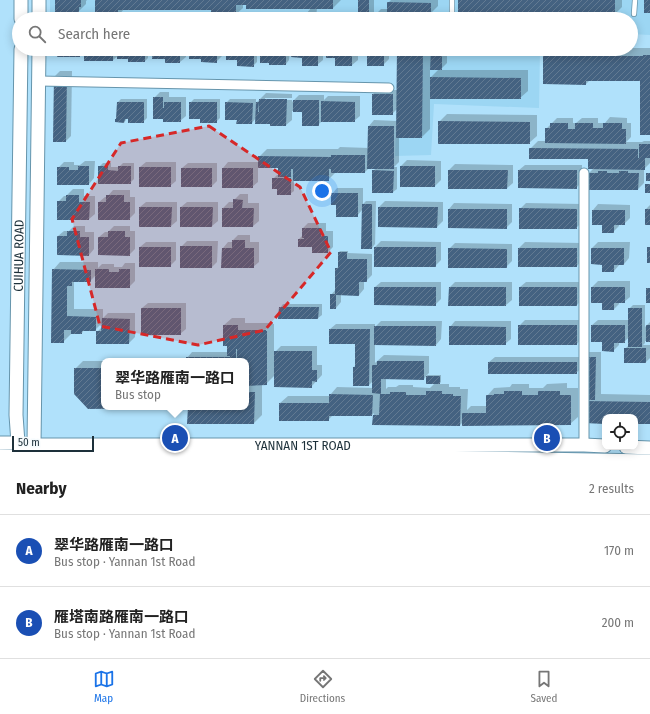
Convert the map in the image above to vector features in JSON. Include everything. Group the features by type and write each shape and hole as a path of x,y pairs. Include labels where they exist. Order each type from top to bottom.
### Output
{"main road":[{"path":"21,0 21,12"},
{"path":"39,0 39,12"},
{"name":"CUIHUA ROAD","path":"18,443 16,415 21,56"},
{"name":"CUIHUA ROAD","path":"29,456 39,56"},
{"name":"YANNAN 1ST ROAD","path":"0,443 18,443 29,456"},
{"name":"YANNAN 1ST ROAD","path":"29,456 602,446"},
{"path":"638,448 650,448"},
{"name":"YANNAN 1ST ROAD","path":"0,456 650,460"}],"street":[{"path":"39,81 389,88"},
{"path":"584,173 584,445"}],"lane":[{"path":"452,0 452,12"},
{"path":"634,12 635,0"}],"highlighted area":[{"path":"209,126 300,187 331,252 265,330 198,345 100,326 72,219 121,143"}],"shaded area":[{"path":"50,0 650,0 650,35 638,34 638,12 50,12"},
{"path":"399,56 540,56 539,108 434,104 431,155 395,156"}],"building":[{"path":"55,0 81,0 79,12 55,12"},
{"path":"95,0 333,0 333,9 246,9 246,5 236,5 236,12 211,12 211,10 118,10 118,12 95,12"},
{"path":"358,0 369,0 369,12 358,12"},
{"path":"458,0 615,0 615,12 458,12"},
{"path":"644,0 650,0 650,13 644,13"},
{"path":"387,2 431,3 431,12 387,12"},
{"path":"650,55 650,135 640,135 640,81 586,81 586,85 543,84 543,56"},
{"path":"57,56 80,56 80,57"},
{"path":"84,56 113,56 113,61 84,61"},
{"path":"117,56 145,56 145,62 128,62 128,59 117,59"},
{"path":"152,56 180,56 180,63 165,63 165,59 152,59"},
{"path":"189,56 217,56 217,63 201,62 201,59 189,59"},
{"path":"226,56 254,56 254,67 237,66 237,60 226,60"},
{"path":"260,56 286,56 286,65 269,65 269,63 260,63"},
{"path":"318,56 318,66 302,66 302,58 291,57"},
{"path":"326,56 352,56 352,66 335,66 335,58 326,58"},
{"path":"367,56 384,56 384,66 367,66"},
{"path":"397,56 423,56 422,138 396,138"},
{"path":"431,56 442,56 442,70 430,70"},
{"path":"54,76 67,76 66,142 53,142"},
{"path":"430,77 521,78 521,99 430,99"},
{"path":"372,94 393,94 393,115 372,115"},
{"path":"153,97 163,97 163,108 164,102 181,102 181,122 163,122 163,119 153,119"},
{"path":"259,99 287,99 286,126 255,124 256,102 259,102"},
{"path":"293,100 319,100 319,126 302,126 302,112 293,112"},
{"path":"321,101 355,102 355,122 321,122"},
{"path":"117,102 144,102 144,123 128,123 128,119 125,119 124,123 115,122"},
{"path":"189,102 217,102 217,123 200,123 200,119 189,119"},
{"path":"225,102 253,103 252,124 236,124 237,120 225,120"},
{"path":"438,121 530,122 530,144 438,144"},
{"path":"550,123 568,123 568,129 575,129 575,123 593,123 593,128 603,128 603,123 622,123 622,129 626,129 626,144 545,143 545,128 550,128"},
{"path":"368,126 394,126 394,169 367,169"},
{"path":"639,144 650,144 650,158 645,158 645,170 588,169 588,159 529,159 529,148 638,149 639,158"},
{"path":"331,155 365,155 365,173 331,173 331,169 329,169 329,181 293,181 293,169 291,169 291,177 278,177 278,168 258,168 258,156 331,157"},
{"path":"78,166 89,166 89,185 57,185 57,167 69,167 69,170 78,170"},
{"path":"98,166 108,166 108,170 118,171 118,166 131,166 131,184 98,184"},
{"path":"400,166 435,166 435,187 400,187"},
{"path":"139,167 171,167 171,187 139,187"},
{"path":"181,168 212,168 212,187 181,187"},
{"path":"222,168 253,168 253,188 222,188"},
{"path":"372,170 394,171 393,193 372,193"},
{"path":"448,170 508,170 507,189 448,189"},
{"path":"518,170 577,170 577,189 518,188"},
{"path":"598,171 607,171 607,173 628,171 628,173 639,173 638,190 588,190 588,173 598,173"},
{"path":"646,173 650,173 650,181 646,181"},
{"path":"272,178 291,178 291,195 277,195 277,189 272,189"},
{"path":"645,184 650,184 650,193 645,193"},
{"path":"331,193 358,193 358,217 336,217 336,205 331,205"},
{"path":"66,195 79,195 79,202 90,202 89,220 57,220 57,201 66,201"},
{"path":"106,195 124,195 124,202 130,202 130,220 98,220 98,202 106,202"},
{"path":"233,199 243,200 242,208 254,208 253,227 222,227 222,208 233,208"},
{"path":"362,204 372,204 372,249 361,249"},
{"path":"139,207 172,207 171,227 139,227"},
{"path":"180,207 213,207 212,227 180,227"},
{"path":"378,207 438,207 437,228 378,227"},
{"path":"519,208 577,209 577,229 519,229"},
{"path":"448,209 507,209 507,229 448,228"},
{"path":"645,209 650,209 650,225 645,225"},
{"path":"592,210 625,210 625,225 614,225 614,233 602,233 602,225 592,225"},
{"path":"302,228 321,228 321,236 328,236 328,253 312,253 312,247 298,247 298,239 304,239 302,238"},
{"path":"67,231 80,231 80,237 89,237 89,256 57,255 57,236 67,236"},
{"path":"108,231 125,231 125,237 130,237 130,256 98,255 98,237 108,237"},
{"path":"232,240 245,240 245,248 254,248 254,268 221,268 222,248 232,248"},
{"path":"180,246 212,246 212,268 180,268"},
{"path":"139,247 171,247 171,267 139,267"},
{"path":"374,247 436,247 436,267 374,267"},
{"path":"647,247 650,247 650,263 647,263"},
{"path":"448,248 507,249 507,268 448,268"},
{"path":"518,248 577,248 577,267 518,267"},
{"path":"591,248 624,248 624,265 614,265 614,272 602,272 602,265 591,264"},
{"path":"338,252 347,252 347,259 367,259 367,282 359,282 359,296 336,295 336,309 330,309 330,294 335,294 335,268 338,268"},
{"path":"52,269 91,270 91,282 72,282 72,286 67,286 67,316 96,317 96,331 82,331 82,334 71,334 71,330 64,330 64,343 51,343"},
{"path":"95,269 109,269 109,272 119,272 119,269 130,269 130,288 95,288"},
{"path":"374,287 436,287 436,306 374,305"},
{"path":"449,287 506,287 506,306 448,306"},
{"path":"519,287 577,287 577,306 519,306"},
{"path":"591,287 625,287 625,303 614,303 614,310 602,310 602,303 591,303"},
{"path":"646,288 650,288 650,303 646,303"},
{"path":"279,307 319,307 318,319 278,319"},
{"path":"141,308 181,308 181,335 141,335"},
{"path":"628,308 642,308 642,347 628,347"},
{"path":"102,318 130,319 129,344 96,344 96,331 101,331"},
{"path":"223,325 238,325 238,330 266,330 267,385 249,386 249,358 237,358 237,349 236,358 186,358 230,357 227,356 227,346 223,346"},
{"path":"518,325 577,325 577,345 518,345"},
{"path":"591,325 625,325 625,343 614,343 614,352 602,351 602,342 591,342"},
{"path":"646,325 650,325 650,342 646,342"},
{"path":"374,326 436,326 436,346 374,345"},
{"path":"449,326 506,327 506,345 449,345"},
{"path":"329,329 370,329 369,386 353,386 355,344 329,344"},
{"path":"624,348 646,348 646,363 624,363"},
{"path":"274,351 312,351 312,370 317,370 317,382 312,381 312,388 274,387"},
{"path":"582,357 596,357 595,400 582,400"},
{"path":"377,361 424,361 424,380 381,379 381,394 372,393 372,365 377,365"},
{"path":"488,362 577,362 577,374 488,374"},
{"path":"74,368 101,368 101,409 88,409 74,394"},
{"path":"426,376 440,376 440,384 426,384"},
{"path":"426,391 442,391 442,394 461,396 460,426 372,425 373,415 379,415 380,394 390,394 390,392 406,392 406,395 426,395"},
{"path":"504,391 522,391 522,395 538,395 538,391 560,391 560,395 571,395 571,425 462,426 462,413 486,413 486,395 504,394"},
{"path":"249,392 255,392 254,424 187,424 188,410 249,410"},
{"path":"329,394 373,395 372,416 329,416 329,421 279,421 279,403 329,403"},
{"path":"584,401 650,402 650,424 638,424 638,414 602,414 602,424 584,423"}],"place":[{"name":"翠华路雁南一路口","path":"175,438"},
{"name":"雁塔南路雁南一路口","path":"547,438"}]}
